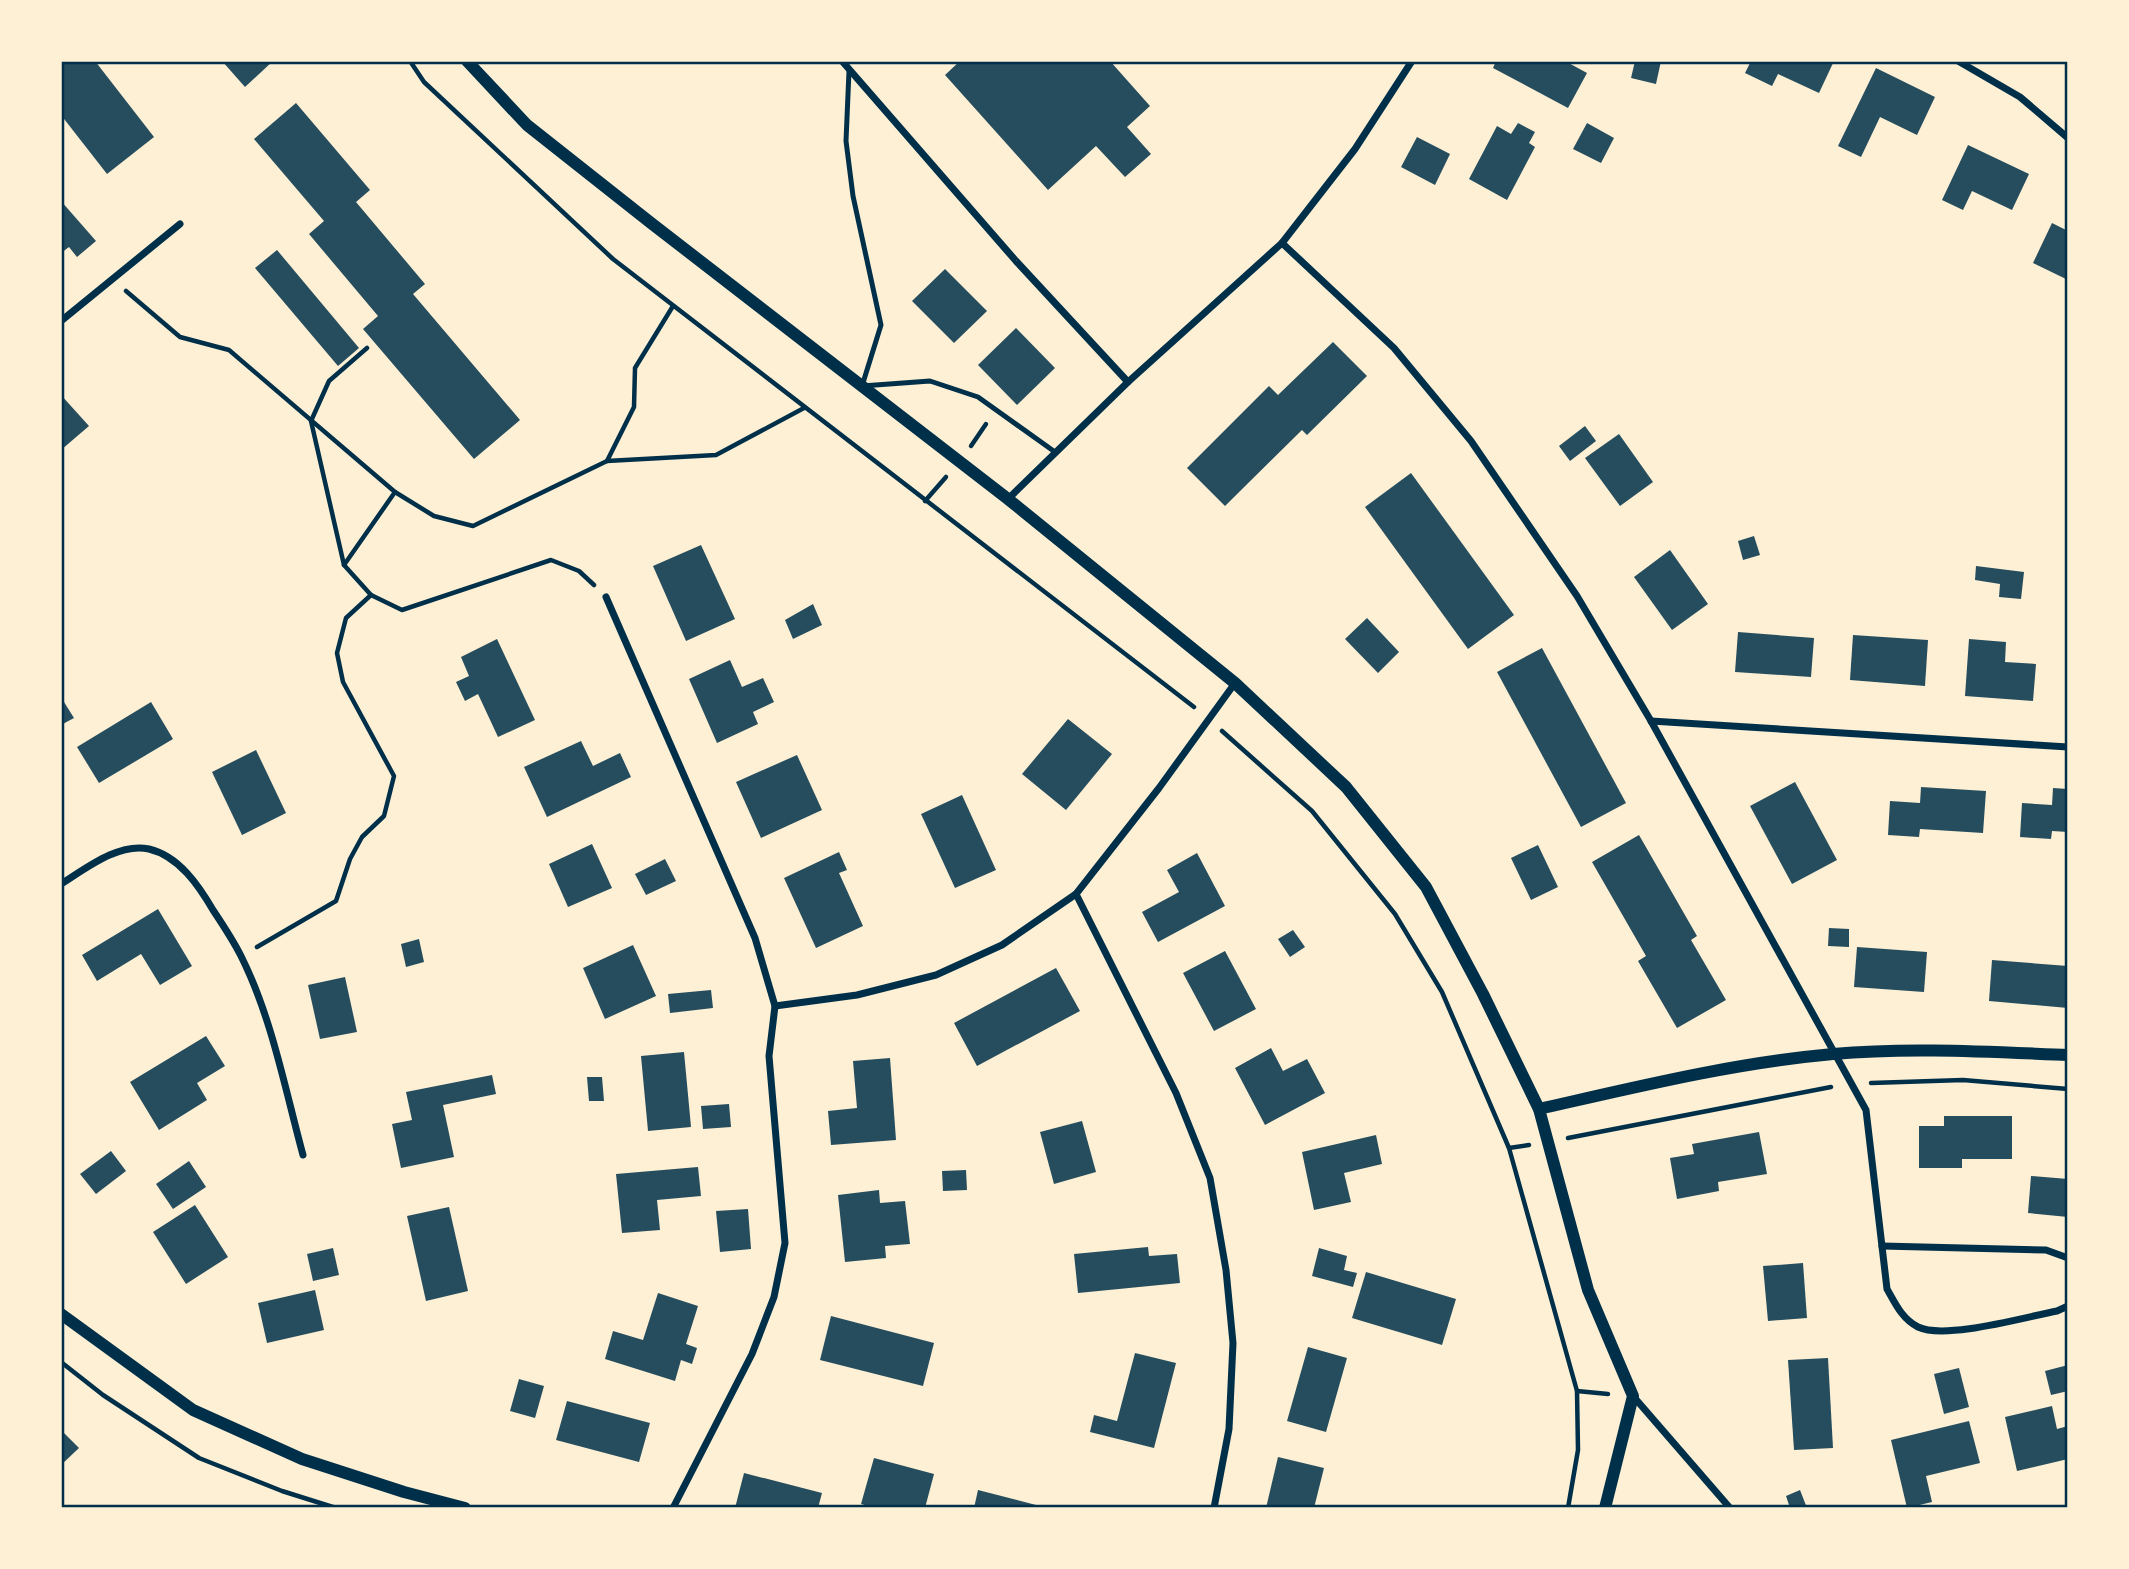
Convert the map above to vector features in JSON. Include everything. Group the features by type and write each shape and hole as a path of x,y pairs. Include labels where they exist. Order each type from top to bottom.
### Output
{"street":[{"path":"467,61 527,125 1008,499 1235,683 1346,788 1426,887 1483,993 1539,1109 1588,1290 1633,1396 1730,1508"},
{"path":"842,61 1016,261 1128,382"},
{"path":"1008,499 1128,382 1282,243 1355,149 1412,61"},
{"path":"1958,61 2020,97 2068,138"},
{"path":"61,321 180,224"},
{"path":"1282,243 1394,348 1471,441 1577,596 1651,721 1866,1110 1887,1289 1900,1312 1918,1327 1946,1332 2057,1311 2068,1306"},
{"path":"606,597 755,938 775,1006 769,1056 785,1243 774,1297 751,1354 673,1508"},
{"path":"775,1006 857,995 936,975 1002,945 1076,894 1235,683"},
{"path":"1651,721 2068,747"},
{"path":"61,884 100,860 125,850 148,848 169,858 197,882 242,956 266,1018 303,1155"},
{"path":"1076,894 1176,1093 1210,1178 1226,1270 1233,1343 1229,1429 1214,1508"},
{"path":"1539,1109 1710,1070 1834,1054 1952,1051 2068,1055"},
{"path":"1882,1246 2046,1250 2068,1258"},
{"path":"61,1314 193,1410 302,1459 404,1492 465,1508"},
{"path":"1605,1508 1633,1396"}],"lane":[{"path":"849,71 846,141 853,196 881,325 862,386 930,381 978,397 1055,452"}],"path":[{"path":"410,61 424,82 603,250 1209,719 1312,811 1395,914 1441,992 1509,1148 1577,1391 1578,1450 1568,1508"},
{"path":"112,279 180,337 229,349 395,492 434,516 473,526 607,461 716,455 804,408"},
{"path":"607,461 634,407 635,368 673,306"},
{"path":"368,348 329,381 310,421 344,565 372,594 402,610 551,560 579,571 606,597"},
{"path":"925,501 960,462 995,408"},
{"path":"344,565 395,492"},
{"path":"242,956 336,901 350,859 362,837 384,816 394,776 343,682 337,653 346,618 372,594"},
{"path":"1509,1148 1808,1090 1889,1081 1963,1080 2068,1089"},
{"path":"61,1362 103,1395 198,1458 282,1491 336,1508"}],"building":[{"path":"61,61 95,61 154,137 107,174 61,115"},
{"path":"222,61 273,61 245,87"},
{"path":"960,61 1110,61 1150,106 1127,127 1151,154 1125,177 1096,146 1048,190 945,75"},
{"path":"1496,61 1565,61 1587,73 1568,108 1493,68"},
{"path":"1635,61 1661,61 1656,84 1631,78"},
{"path":"1751,61 1834,61 1819,93 1778,74 1772,86 1745,73"},
{"path":"1876,68 1935,97 1917,135 1880,117 1861,157 1838,146"},
{"path":"296,103 370,190 356,202 425,284 413,294 520,420 474,459 363,329 378,316 309,234 324,221 254,139"},
{"path":"1518,123 1535,132 1529,143 1535,147 1507,200 1469,179 1497,126 1511,134"},
{"path":"1587,123 1614,138 1601,163 1573,149"},
{"path":"1417,137 1450,154 1435,185 1401,167"},
{"path":"1968,145 2029,174 2012,210 1972,191 1963,210 1942,200"},
{"path":"61,201 96,241 77,257 69,247 61,253"},
{"path":"2052,223 2068,231 2068,280 2033,263"},
{"path":"277,250 359,348 338,366 255,268"},
{"path":"945,269 987,311 954,343 912,301"},
{"path":"1016,328 1055,368 1017,405 978,365"},
{"path":"1333,342 1367,376 1307,435 1302,430 1225,506 1187,468 1269,386 1278,395"},
{"path":"61,395 89,426 61,450"},
{"path":"1585,426 1596,441 1570,461 1559,446"},
{"path":"1619,434 1653,482 1620,506 1585,458"},
{"path":"1411,473 1514,615 1468,649 1365,507"},
{"path":"1754,536 1760,555 1743,560 1738,541"},
{"path":"701,545 735,619 686,641 653,566"},
{"path":"1670,550 1708,604 1672,630 1634,577"},
{"path":"1976,566 2024,572 2021,599 1999,597 2000,584 1975,580"},
{"path":"813,604 822,625 793,639 785,620"},
{"path":"1367,618 1399,652 1378,673 1345,639"},
{"path":"1738,632 1814,638 1811,677 1735,672"},
{"path":"1853,635 1928,640 1925,686 1850,680"},
{"path":"497,639 535,720 498,737 478,694 465,701 456,682 469,676 461,657"},
{"path":"1969,639 2006,642 2005,662 2036,664 2033,701 1965,696"},
{"path":"1542,648 1626,803 1581,827 1497,672"},
{"path":"730,660 742,687 763,678 774,702 753,712 758,724 717,743 689,679"},
{"path":"64,702 74,718 61,725 61,704"},
{"path":"151,702 173,739 99,783 77,747"},
{"path":"1068,719 1112,754 1066,810 1022,774"},
{"path":"581,741 593,766 620,753 631,777 547,817 524,767"},
{"path":"256,750 286,813 242,835 212,772"},
{"path":"797,755 822,810 761,838 736,782"},
{"path":"1795,782 1837,860 1792,884 1750,806"},
{"path":"1921,787 1986,791 1983,833 1920,829 1919,837 1888,835 1890,801 1920,803"},
{"path":"2053,788 2068,789 2068,832 2052,831 2051,839 2020,837 2022,803 2052,805"},
{"path":"962,795 996,870 955,888 921,814"},
{"path":"1639,835 1697,936 1691,940 1726,1000 1677,1028 1638,961 1646,956 1592,862"},
{"path":"592,844 612,888 568,907 549,864"},
{"path":"1538,845 1558,887 1531,900 1511,858"},
{"path":"839,852 847,870 839,873 863,926 816,948 784,878"},
{"path":"1197,853 1225,906 1158,942 1142,912 1179,892 1167,870"},
{"path":"665,859 676,881 646,895 635,874"},
{"path":"158,909 192,966 160,985 141,954 97,981 82,955"},
{"path":"1829,928 1849,929 1849,947 1828,946"},
{"path":"1293,930 1305,947 1290,957 1278,939"},
{"path":"419,939 424,962 406,967 401,944"},
{"path":"633,945 656,996 605,1019 583,968"},
{"path":"1857,947 1927,952 1924,992 1854,987"},
{"path":"1225,951 1256,1009 1214,1031 1183,973"},
{"path":"1992,960 2068,966 2068,1008 1989,1001"},
{"path":"1056,968 1080,1011 977,1066 954,1023"},
{"path":"345,977 357,1032 320,1039 308,985"},
{"path":"711,990 713,1008 670,1013 668,994"},
{"path":"206,1036 225,1066 197,1083 207,1100 159,1130 130,1082"},
{"path":"1271,1048 1283,1071 1307,1059 1325,1093 1265,1125 1235,1068"},
{"path":"684,1052 691,1127 648,1131 641,1056"},
{"path":"890,1058 896,1140 831,1145 828,1111 857,1108 853,1061"},
{"path":"492,1075 496,1094 443,1105 454,1157 401,1168 392,1124 412,1120 406,1092"},
{"path":"587,1077 602,1077 604,1101 589,1101"},
{"path":"729,1104 731,1127 703,1129 701,1106"},
{"path":"1944,1116 2012,1116 2012,1159 1962,1159 1962,1168 1919,1168 1919,1126 1944,1126"},
{"path":"1082,1121 1096,1172 1054,1184 1040,1132"},
{"path":"1759,1132 1767,1174 1718,1182 1719,1191 1677,1199 1670,1158 1694,1154 1692,1144"},
{"path":"1376,1135 1382,1164 1344,1173 1351,1202 1314,1210 1302,1152"},
{"path":"111,1151 126,1171 96,1194 80,1174"},
{"path":"189,1161 206,1187 173,1209 156,1184"},
{"path":"698,1167 701,1196 657,1200 660,1230 622,1233 616,1174"},
{"path":"966,1170 967,1190 943,1191 942,1171"},
{"path":"2031,1176 2068,1179 2068,1217 2028,1213"},
{"path":"879,1190 880,1203 905,1201 910,1244 885,1246 886,1258 845,1262 838,1195"},
{"path":"195,1205 228,1257 186,1284 153,1232"},
{"path":"449,1207 468,1291 426,1301 407,1216"},
{"path":"748,1209 751,1249 720,1252 716,1211"},
{"path":"1148,1247 1149,1256 1177,1254 1180,1283 1078,1293 1074,1254"},
{"path":"333,1248 339,1275 313,1281 307,1254"},
{"path":"1319,1248 1347,1256 1344,1270 1357,1273 1353,1287 1312,1276"},
{"path":"1803,1263 1807,1318 1768,1321 1763,1266"},
{"path":"1366,1272 1456,1299 1442,1345 1352,1318"},
{"path":"315,1290 324,1330 267,1343 258,1303"},
{"path":"658,1293 698,1306 686,1344 697,1348 692,1364 681,1360 675,1381 605,1359 613,1331 643,1340"},
{"path":"831,1316 934,1343 923,1386 820,1360"},
{"path":"1308,1347 1347,1358 1326,1432 1287,1421"},
{"path":"1135,1353 1176,1363 1154,1448 1090,1432 1094,1415 1117,1421"},
{"path":"1828,1358 1833,1448 1794,1450 1788,1360"},
{"path":"2068,1365 2068,1391 2051,1395 2045,1371"},
{"path":"1959,1368 1969,1407 1944,1414 1934,1374"},
{"path":"519,1379 544,1386 535,1418 510,1411"},
{"path":"567,1401 650,1423 639,1462 556,1440"},
{"path":"2052,1406 2057,1429 2068,1426 2068,1459 2017,1471 2005,1417"},
{"path":"1969,1421 1980,1463 1926,1476 1932,1502 1907,1508 1891,1440"},
{"path":"61,1430 79,1448 61,1465"},
{"path":"1278,1457 1324,1468 1314,1508 1266,1508"},
{"path":"874,1458 934,1474 925,1508 875,1508 861,1504"},
{"path":"744,1473 822,1493 818,1508 735,1508"},
{"path":"978,1490 1036,1505 1035,1508 974,1508"},
{"path":"1800,1490 1807,1508 1790,1508 1786,1496"}]}
